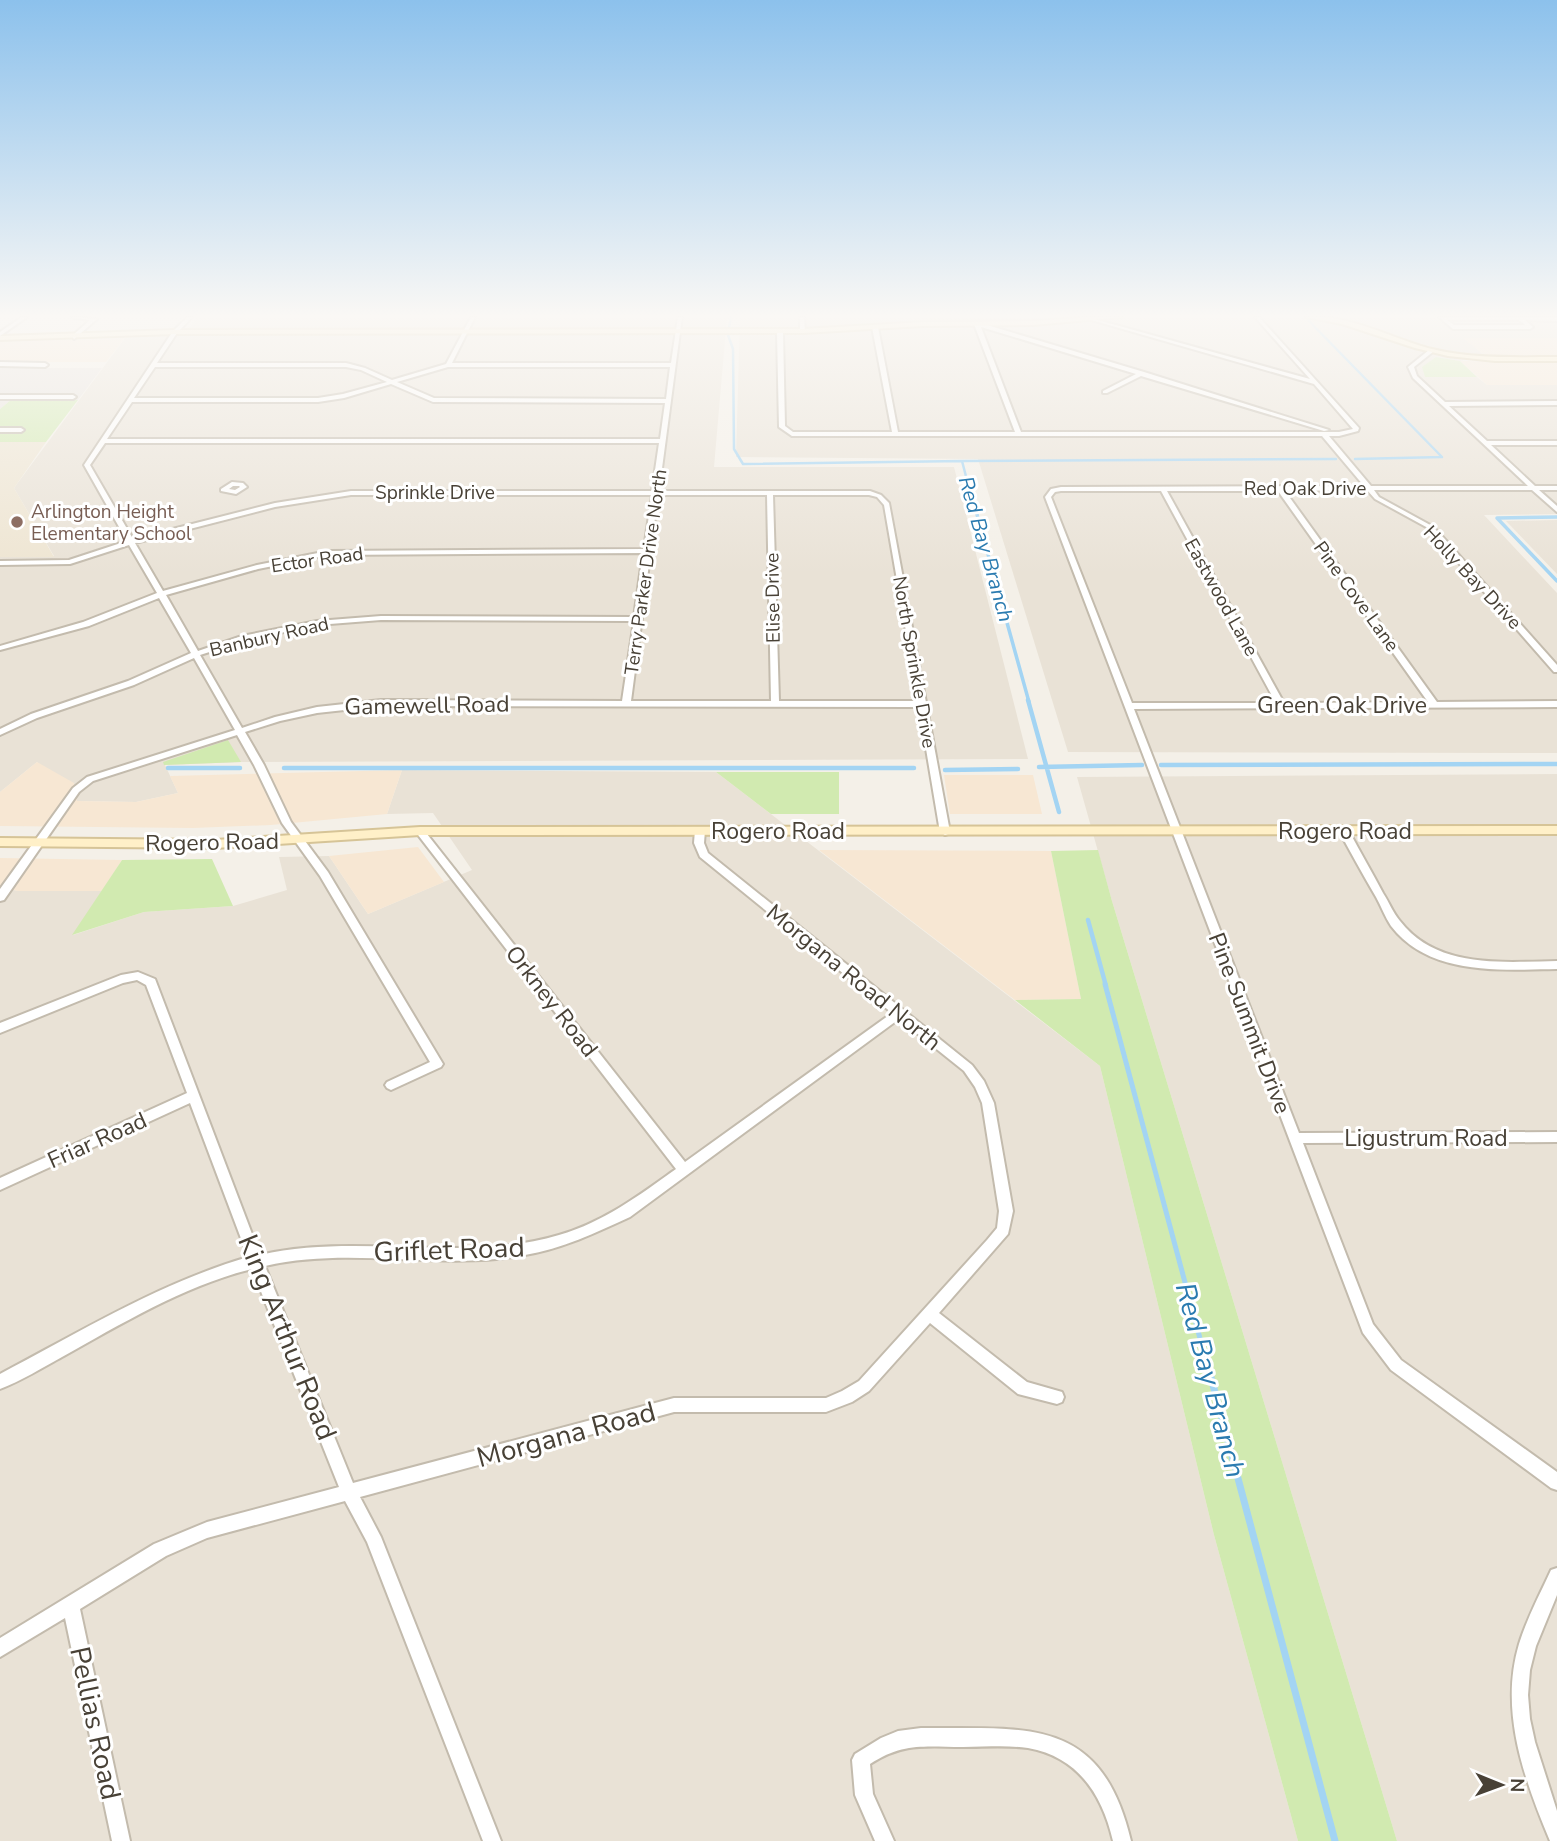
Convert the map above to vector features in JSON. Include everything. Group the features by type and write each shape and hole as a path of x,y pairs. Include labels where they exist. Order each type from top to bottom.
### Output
{"main road":[{"name":"Rogero Road","path":"0,842 215,844 420,831 1557,830"}],"street":[{"path":"127,403 87,465 274,792 287,823 324,874 437,1064 391,1085"},
{"name":"Terry Parker Drive North","path":"626,703 669,403"},
{"path":"781,403 782,427 788,432 896,435 1352,433 1356,428 1334,403"},
{"path":"890,403 896,435"},
{"path":"1007,403 1019,435"},
{"path":"1239,403 1339,434"},
{"path":"1444,404 1557,403"},
{"path":"1444,404 1557,510"},
{"path":"0,430 21,430"},
{"name":"Holly Bay Drive","path":"1324,434 1377,498 1430,527 1557,670"},
{"path":"102,440 663,441"},
{"path":"1486,443 1557,443"},
{"name":"Pine Cove Lane","path":"1280,488 1434,704"},
{"name":"Red Oak Drive","path":"1053,490 1557,488"},
{"name":"Eastwood Lane","path":"1163,489 1281,705"},
{"name":"Pine Summit Drive","path":"1053,490 1048,497 1367,1328 1380,1348 1420,1385 1557,1482"},
{"path":"236,492 251,511"},
{"name":"Elise Drive","path":"770,492 775,703"},
{"name":"Sprinkle Drive","path":"0,563 70,562 131,542 251,511 305,499 351,493 856,492 879,496"},
{"name":"North Sprinkle Drive","path":"879,496 887,505 945,832"},
{"name":"Ector Road","path":"0,648 99,620 162,594 257,567 328,553 648,551"},
{"name":"Banbury Road","path":"0,732 34,716 131,683 196,654 279,630 351,620 638,619"},
{"name":"Gamewell Road","path":"0,897 76,790 90,779 239,731 317,710 381,703 923,704"},
{"name":"Green Oak Drive","path":"1128,705 1557,704"},
{"name":"Morgana Road North","path":"700,830 699,843 704,855 968,1068 980,1084 988,1103 993,1136"},
{"name":"Orkney Road","path":"420,831 684,1170"},
{"path":"1344,831 1395,923 1404,934 1429,953 1445,959 1483,965 1557,965"},
{"name":"King Arthur Road","path":"0,1028 121,979 146,978 151,982 256,1261 350,1494 373,1537 492,1841"},
{"name":"Griflet Road","path":"0,1382 167,1295 220,1272 256,1261 312,1252 489,1251 556,1242 625,1213 898,1014"},
{"name":"Friar Road","path":"0,1184 194,1096"},
{"name":"Morgana Road","path":"0,1648 160,1550 207,1530 350,1494 674,1405 826,1405 847,1397 864,1386 931,1315 1003,1230 1006,1212 993,1136"},
{"name":"Ligustrum Road","path":"1294,1138 1557,1137"},
{"path":"931,1315 1023,1389 1056,1397"},
{"path":"1557,1576 1527,1646 1519,1680 1520,1720 1534,1774 1557,1835"},
{"name":"Pellias Road","path":"71,1606 121,1841"},
{"path":"886,1841 864,1795 861,1760 884,1743 904,1738 1027,1739 1057,1745 1080,1760 1102,1786 1119,1825 1122,1841"}],"shaded area":[{"path":"77,403 720,403 714,467 954,467 1028,759 241,762 165,765 178,793 136,802 77,801 37,762 0,792 0,557 54,556 14,488"},
{"path":"738,403 1557,403 1557,514 1484,515 1557,593 1557,753 1068,752 978,459 736,457"},
{"name":"Arlington Height Elementary School","path":"0,442 46,442 14,488 54,557 0,557"},
{"path":"1557,520 1557,574 1506,521"},
{"path":"37,762 74,783 77,801 136,802 178,793 170,776 402,770 387,814 271,825 193,828 0,826 0,792"},
{"path":"402,770 716,772 1100,1066 1214,1535 1298,1841 0,1841 0,887 18,891 102,891 73,935 144,912 233,906 287,890 279,857 329,856 368,914 472,870 433,813 387,814"},
{"path":"1557,774 1557,1841 1397,1841 1112,901 1077,777"},
{"path":"944,775 1033,775 1042,814 950,814"},
{"path":"418,847 444,882 368,914 329,856"},
{"path":"819,850 1051,851 1081,999 1015,1000"},
{"path":"0,858 122,860 102,891 18,891 0,887"}],"green space":[{"path":"7,403 76,403 46,442 0,442 0,409"},
{"path":"228,740 241,762 164,765 163,762"},
{"path":"716,772 839,772 839,814 771,814"},
{"path":"1098,850 1397,1841 1298,1841 1214,1535 1100,1066 1015,1000 1081,999 1051,851"},
{"path":"212,859 233,906 144,912 72,935 122,860"}],"waterway":[{"name":"Red Bay Branch","path":"734,403 734,449 743,464 962,461"},
{"path":"1355,459 1442,457 1389,403"},
{"path":"962,461 1336,459"},
{"name":"Red Bay Branch","path":"962,461 968,484"},
{"name":"Red Bay Branch","path":"968,482 1029,702"},
{"path":"1557,517 1497,518 1557,581"},
{"name":"Red Bay Branch","path":"1028,700 1047,767"},
{"path":"1161,765 1557,764"},
{"path":"1047,767 1142,765"},
{"name":"Red Bay Branch","path":"1039,767 1047,767"},
{"name":"Red Bay Branch","path":"1047,767 1059,812"},
{"path":"168,768 240,768"},
{"path":"284,768 914,768"},
{"path":"945,770 1018,769"},
{"name":"Red Bay Branch","path":"1088,920 1106,986"},
{"name":"Red Bay Branch","path":"1105,984 1205,1357"},
{"name":"Red Bay Branch","path":"1205,1355 1335,1841"}],"place":[{"name":"Arlington Height Elementary School","path":"17,522"}]}
